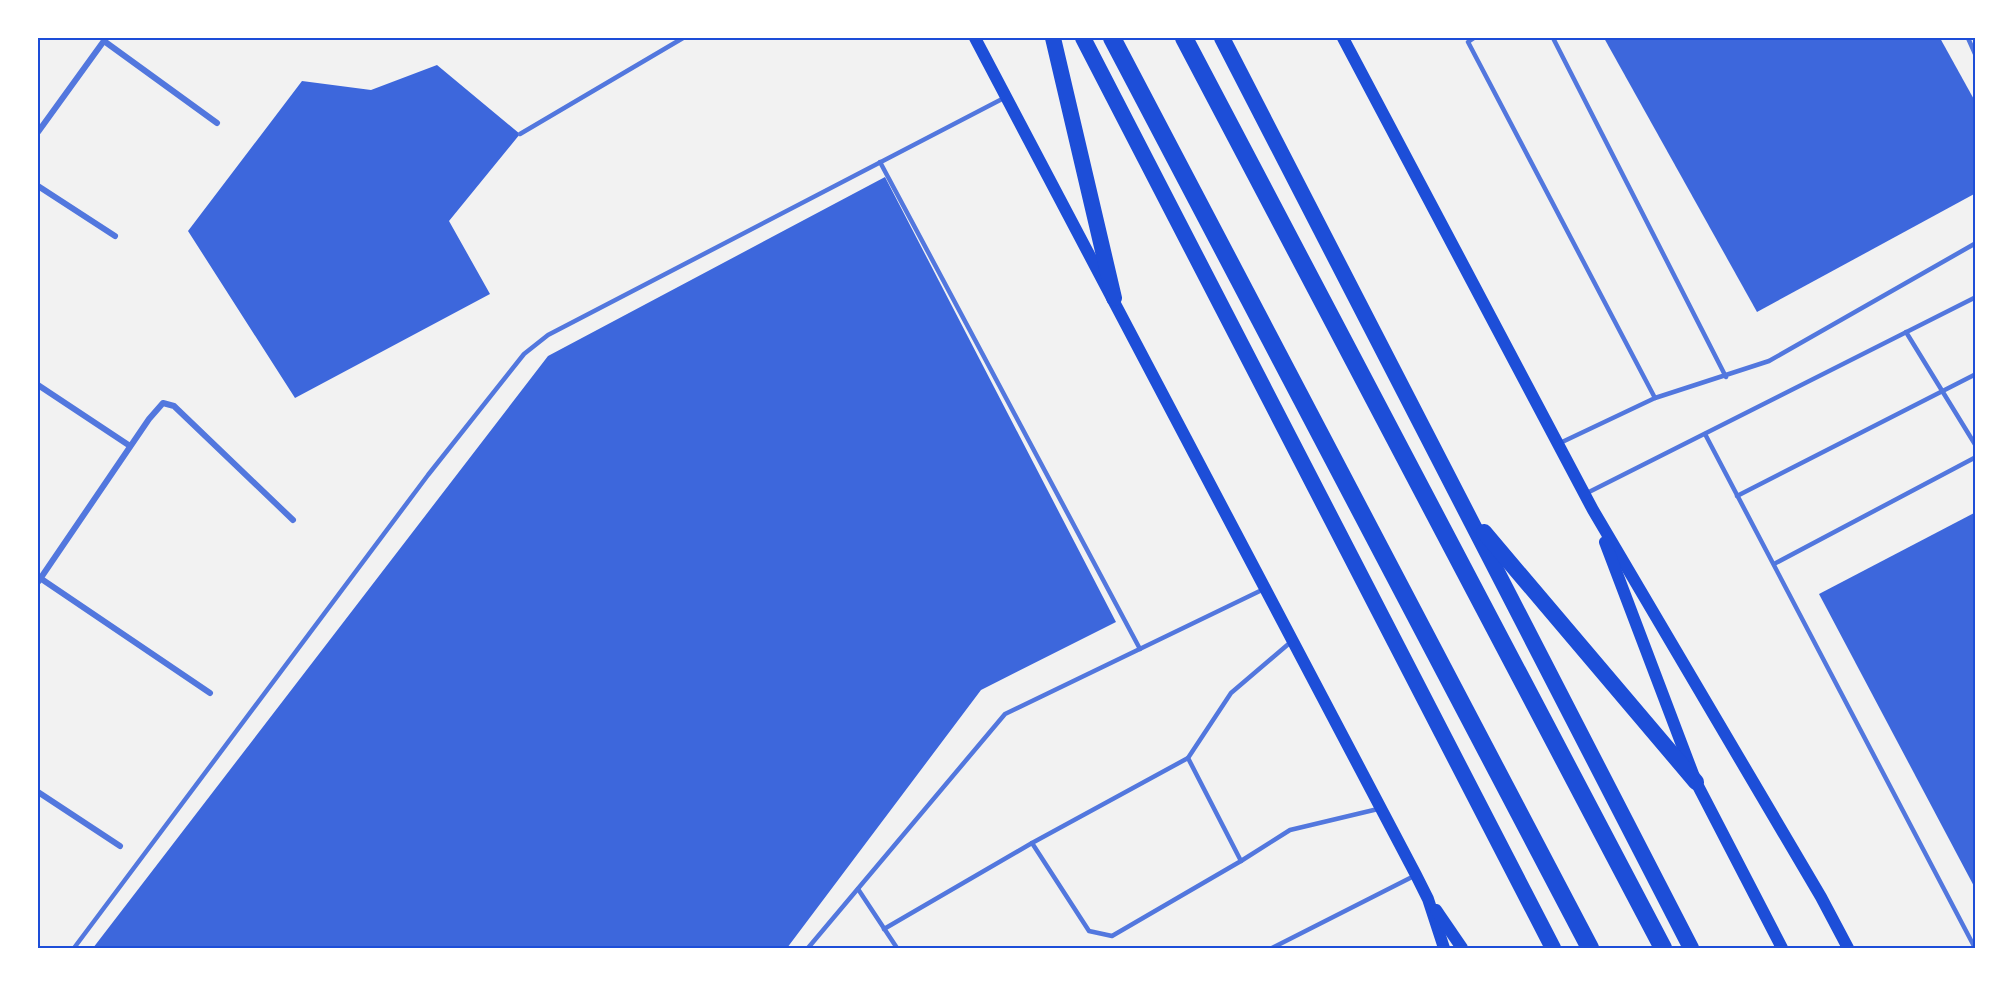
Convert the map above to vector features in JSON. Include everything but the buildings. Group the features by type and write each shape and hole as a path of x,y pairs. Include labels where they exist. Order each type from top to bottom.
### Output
{"highway":[{"path":"1053,38 1114,298"},
{"path":"1083,38 1553,948"},
{"path":"1112,38 1590,948"},
{"path":"1184,38 1663,948"},
{"path":"1222,38 1691,948"},
{"path":"1465,511 1696,782"}],"main road":[{"path":"975,38 1114,298 1428,899 1462,948"},
{"path":"1343,38 1584,494 1821,897 1848,948"},
{"path":"1593,510 1696,782 1782,948"},
{"path":"1428,899 1444,948"}],"street":[{"path":"38,132 105,39 217,123"},
{"path":"38,186 115,236"},
{"path":"38,385 130,446"},
{"path":"210,693 39,580 160,405 171,404 293,520"},
{"path":"38,792 120,846"}],"lane":[{"path":"520,134 683,38"},
{"path":"1474,38 1468,42 1655,398"},
{"path":"1553,38 1726,377"},
{"path":"1968,38 1976,56"},
{"path":"75,948 421,484 524,354 548,336 1006,96"},
{"path":"880,162 1140,649"},
{"path":"1558,444 1655,398 1726,377 1769,361 1976,243"},
{"path":"1584,494 1976,297"},
{"path":"1906,332 1976,446"},
{"path":"1737,496 1976,374"},
{"path":"1705,434 1975,948"},
{"path":"1774,564 1976,457"},
{"path":"808,948 1005,714 1266,588"},
{"path":"884,928 1032,843 1188,758 1231,693 1293,640"},
{"path":"1188,758 1241,861"},
{"path":"1032,843 1089,931 1112,936 1290,830 1381,809"},
{"path":"1272,948 1416,875"},
{"path":"858,889 897,948"}]}
